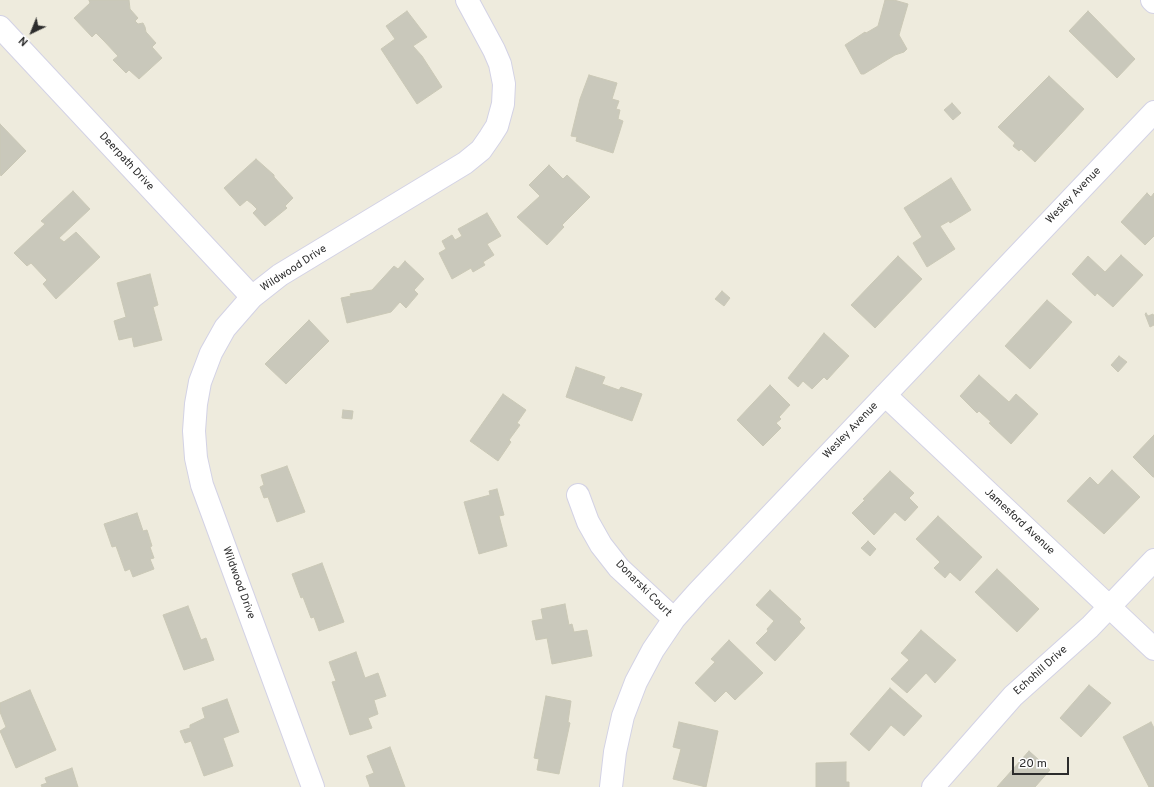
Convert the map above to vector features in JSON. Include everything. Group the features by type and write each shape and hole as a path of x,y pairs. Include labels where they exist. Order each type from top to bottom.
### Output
{"street":[{"name":"Wildwood Drive","path":"313,787 202,485 196,458 194,431 196,404 200,382 211,353 225,328 252,297 280,276 465,163 481,150 497,126 503,104 504,84 500,64 494,50 467,0"},
{"name":"Deerpath Drive","path":"0,27 252,297"},
{"name":"Wesley Avenue","path":"611,787 615,752 623,716 653,650 674,619 1154,112"},
{"name":"Jamesford Avenue","path":"885,395 1154,649"},
{"name":"Donarski Court","path":"578,495 588,522 601,545 619,568 674,619"},
{"name":"Echohill Drive","path":"933,787 1013,696 1090,627 1154,560"}],"building":[{"path":"89,0 129,0 130,9 138,18 135,21 138,24 143,23 146,32 156,43 152,47 162,58 139,79 129,70 126,73 113,60 118,56 104,41 96,33 92,37 74,18 90,3"},
{"path":"885,0 894,0 908,4 899,35 907,49 864,74 861,74 845,45 865,32 866,33 878,26"},
{"path":"407,11 427,37 413,46 422,56 442,87 417,104 381,49 395,39 386,26"},
{"path":"1088,11 1135,59 1117,78 1069,31"},
{"path":"589,75 617,83 612,99 619,101 616,109 620,110 618,119 623,121 613,153 576,141 577,137 571,136 580,99"},
{"path":"1049,76 1084,109 1035,162 1021,149 1019,151 1013,146 1015,143 998,127"},
{"path":"952,103 961,113 953,120 944,110"},
{"path":"0,124 26,151 1,176 0,174"},
{"path":"256,159 274,175 274,177 293,198 285,206 287,208 265,226 253,213 257,209 252,204 247,200 240,206 224,188"},
{"path":"549,165 563,179 567,175 590,197 562,225 564,227 547,245 517,217 540,196 529,185"},
{"path":"951,178 971,210 950,223 949,221 940,226 955,249 927,267 913,243 922,237 904,208"},
{"path":"73,191 90,209 59,238 64,242 76,232 100,257 56,299 43,284 47,280 31,263 27,266 14,253 45,224 41,221"},
{"path":"1147,193 1151,197 1154,193 1154,236 1145,245 1121,222"},
{"path":"487,213 501,236 487,244 494,255 483,262 485,265 473,272 471,268 452,279 439,253 446,249 442,241 452,235 455,240 462,236 458,229"},
{"path":"1121,255 1143,275 1113,307 1097,293 1095,296 1072,274 1088,256 1105,272"},
{"path":"898,256 922,279 875,328 851,305"},
{"path":"405,261 424,279 414,290 418,294 406,308 400,302 391,312 347,323 341,298 351,296 350,294 372,290 394,266 398,269"},
{"path":"150,274 158,305 153,307 162,340 134,347 132,337 119,340 114,321 126,317 117,283"},
{"path":"722,291 730,298 724,306 715,299"},
{"path":"1047,300 1072,322 1030,369 1005,346"},
{"path":"1146,313 1148,316 1153,314 1154,317 1154,325 1150,327 1145,314"},
{"path":"309,320 329,341 286,384 265,364"},
{"path":"824,333 849,356 827,380 824,377 812,389 803,381 798,387 788,378"},
{"path":"1119,356 1127,362 1118,372 1111,365"},
{"path":"576,367 605,377 602,384 619,390 621,387 642,394 632,421 566,397"},
{"path":"979,375 1009,402 1016,394 1038,414 1011,444 989,423 991,422 979,411 977,413 960,396"},
{"path":"770,385 790,405 779,417 781,419 776,423 781,428 763,446 737,420"},
{"path":"503,394 526,410 517,423 520,425 509,440 511,442 498,461 470,441"},
{"path":"343,410 353,411 352,419 342,418"},
{"path":"1154,435 1154,477 1153,477 1133,457"},
{"path":"287,466 305,512 277,522 268,497 264,498 260,487 264,485 261,475"},
{"path":"1112,470 1140,497 1104,534 1067,501 1090,477 1098,485"},
{"path":"890,471 914,493 909,498 918,507 905,521 895,512 874,535 852,513 865,500 863,499"},
{"path":"497,489 504,515 499,516 507,546 479,554 464,502 490,495 489,491"},
{"path":"137,513 143,531 147,530 152,546 150,547 154,558 150,559 154,569 133,577 130,569 125,571 116,546 112,547 104,524"},
{"path":"938,516 982,557 960,581 950,572 945,578 934,568 940,562 916,539"},
{"path":"868,541 876,549 870,556 861,548"},
{"path":"322,563 344,622 319,631 314,617 311,618 303,597 301,598 292,574"},
{"path":"997,569 1039,609 1017,632 975,592"},
{"path":"770,590 801,619 799,622 805,628 775,661 756,643 768,631 767,629 774,621 756,605"},
{"path":"565,604 569,625 572,624 574,632 587,630 592,656 552,664 547,638 536,640 532,621 543,619 541,609"},
{"path":"188,606 201,640 206,638 214,660 184,670 163,615"},
{"path":"921,630 956,660 935,683 926,673 907,693 891,679 909,660 901,653"},
{"path":"729,640 763,673 735,700 726,691 715,702 695,683 715,662 711,659"},
{"path":"356,652 365,678 378,673 386,696 374,700 378,714 368,718 372,728 350,735 332,682 336,681 329,662"},
{"path":"1089,685 1111,703 1081,737 1060,718"},
{"path":"890,688 922,716 904,736 891,725 869,751 850,734"},
{"path":"30,690 56,750 16,768 0,731 6,727 0,712 0,703"},
{"path":"546,696 571,701 568,722 570,723 559,774 537,770 539,759 534,758"},
{"path":"227,699 239,732 223,738 233,766 204,776 191,741 185,743 180,731 190,728 190,725 205,718 202,708"},
{"path":"679,722 718,731 706,787 673,779 681,749 673,747"},
{"path":"1151,722 1154,728 1154,786 1149,787 1123,737"},
{"path":"390,747 405,787 370,787 366,776 374,773 367,756"},
{"path":"1029,751 1050,770 1035,787 997,787"},
{"path":"846,762 846,782 849,782 849,787 816,787 816,763"},
{"path":"72,768 78,787 42,787 41,785 47,783 45,778"}]}
